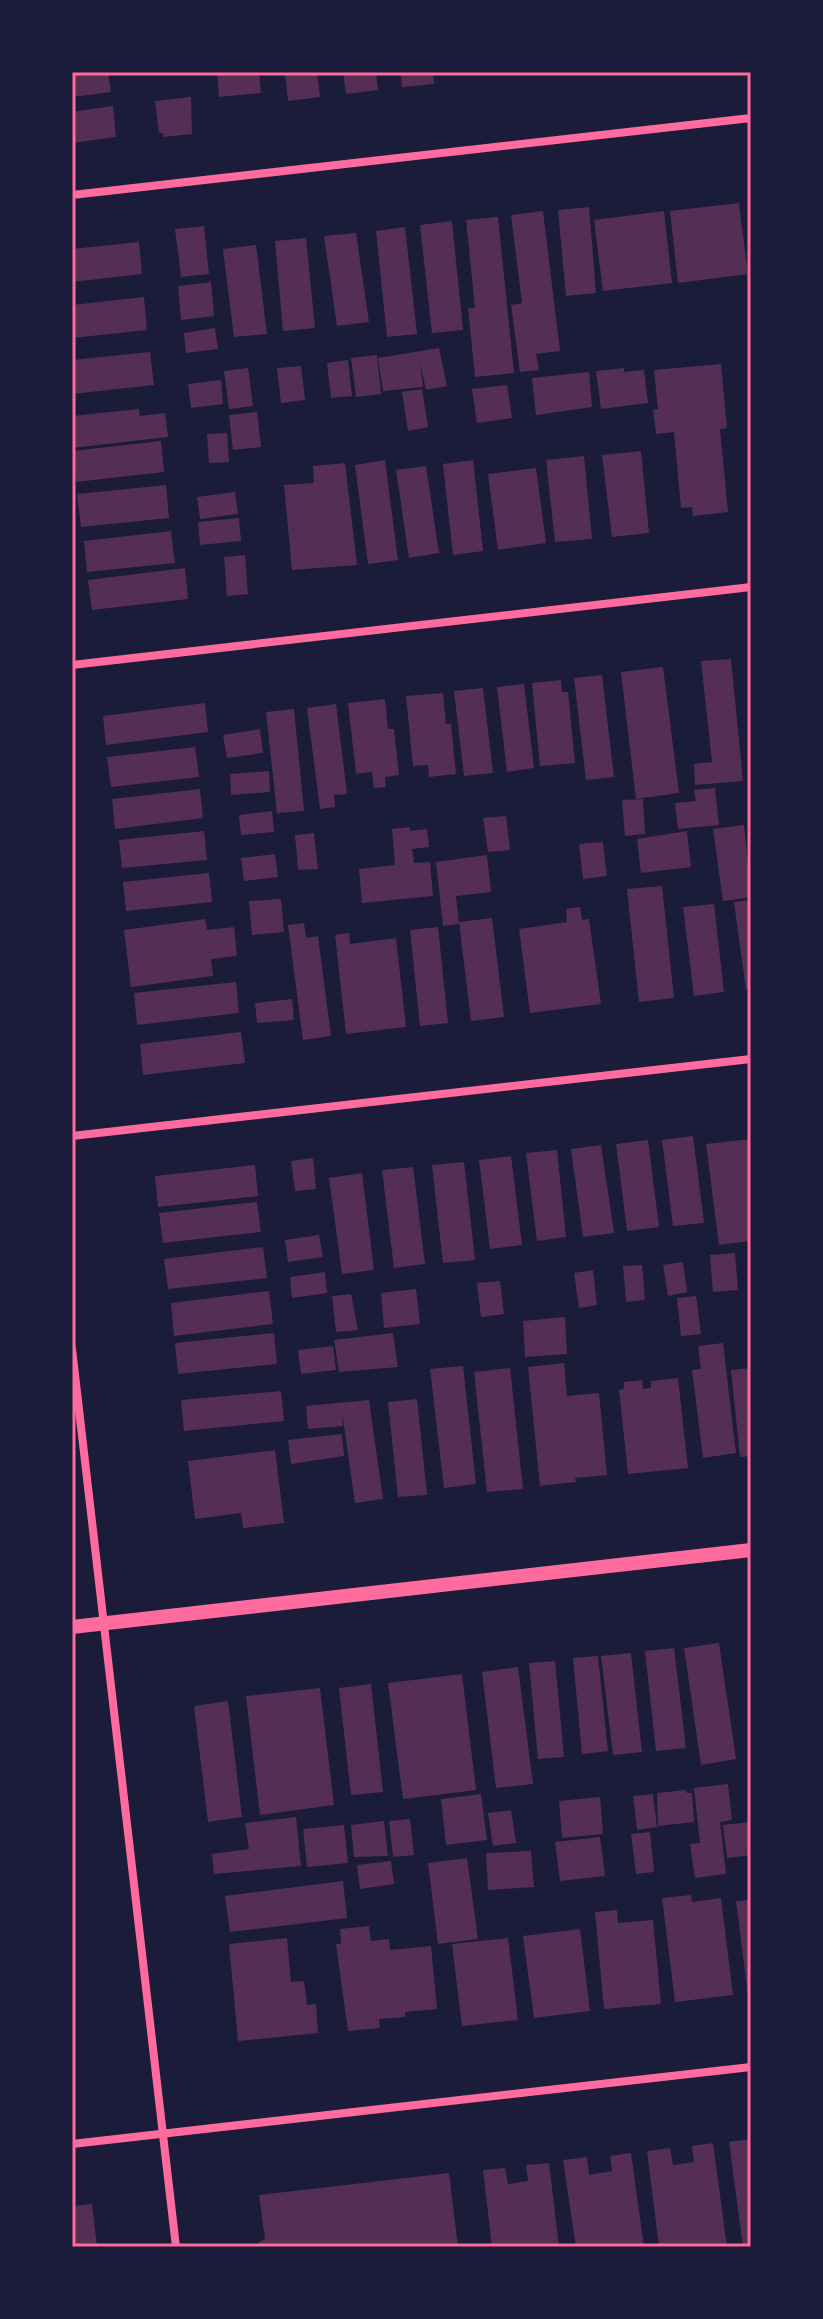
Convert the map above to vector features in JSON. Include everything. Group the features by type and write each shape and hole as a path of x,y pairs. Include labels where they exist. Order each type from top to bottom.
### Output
{"street":[{"path":"72,195 751,118"},
{"path":"72,665 751,587"},
{"path":"72,1136 751,1059"},
{"path":"72,1349 176,2247"},
{"path":"72,1627 751,1550"},
{"path":"72,2144 751,2067"}],"building":[{"path":"72,72 108,72 111,92 72,97"},
{"path":"217,72 259,72 261,93 219,97"},
{"path":"285,72 317,72 320,97 288,101"},
{"path":"343,72 376,72 378,90 346,94"},
{"path":"401,72 433,72 434,84 402,87"},
{"path":"191,97 192,134 163,137 163,133 159,133 155,101"},
{"path":"113,106 116,137 72,143 72,112"},
{"path":"739,203 748,274 678,283 670,211"},
{"path":"589,207 596,293 566,296 558,210"},
{"path":"543,211 560,351 536,354 539,370 520,372 511,305 522,303 511,215"},
{"path":"664,211 672,283 603,291 594,220"},
{"path":"498,217 514,373 475,377 468,308 475,308 466,220"},
{"path":"452,221 463,330 432,333 420,225"},
{"path":"204,226 209,274 181,277 175,229"},
{"path":"405,227 417,334 387,337 376,231"},
{"path":"356,233 369,322 337,326 324,236"},
{"path":"306,238 315,328 283,331 275,241"},
{"path":"139,242 142,274 72,282 72,249"},
{"path":"256,245 267,334 234,337 223,249"},
{"path":"211,282 214,316 181,320 178,286"},
{"path":"144,297 147,330 72,338 72,305"},
{"path":"215,328 218,349 186,353 184,333"},
{"path":"439,348 447,386 426,390 420,362 423,387 383,391 378,358"},
{"path":"150,352 154,385 72,394 72,360"},
{"path":"377,355 381,394 356,397 351,358"},
{"path":"348,360 352,396 331,398 327,363"},
{"path":"721,364 727,428 720,429 728,512 693,516 692,507 681,508 674,432 656,434 653,410 658,409 654,370"},
{"path":"301,366 305,400 281,403 277,368"},
{"path":"248,368 253,406 229,409 224,371"},
{"path":"624,368 624,372 644,370 648,403 601,409 596,371"},
{"path":"589,372 592,407 536,415 532,378"},
{"path":"221,380 223,404 191,408 188,384"},
{"path":"507,385 512,418 477,423 472,389"},
{"path":"422,389 428,427 408,431 402,392"},
{"path":"139,409 140,416 165,413 168,437 72,448 72,416"},
{"path":"257,412 261,447 233,450 229,415"},
{"path":"227,433 229,462 209,463 207,434"},
{"path":"161,441 164,472 76,482 73,451"},
{"path":"641,451 649,533 612,537 602,455"},
{"path":"584,456 592,539 555,542 546,460"},
{"path":"385,460 398,560 368,564 355,465"},
{"path":"473,460 483,551 453,555 443,464"},
{"path":"345,463 357,565 292,570 284,485 314,483 313,466"},
{"path":"426,466 439,553 409,558 396,470"},
{"path":"536,468 546,543 498,550 488,474"},
{"path":"166,485 169,518 81,527 77,494"},
{"path":"235,492 238,514 200,519 197,497"},
{"path":"239,518 241,541 200,545 198,522"},
{"path":"171,531 175,563 87,572 84,541"},
{"path":"245,555 248,594 227,596 224,557"},
{"path":"185,568 188,599 92,610 88,580"},
{"path":"731,659 743,781 695,785 694,764 712,762 701,661"},
{"path":"663,667 679,793 636,799 621,672"},
{"path":"602,675 614,777 586,780 574,678"},
{"path":"561,680 562,692 568,692 575,763 540,766 532,683"},
{"path":"524,684 534,768 507,772 497,687"},
{"path":"483,688 493,773 464,776 454,691"},
{"path":"443,693 446,724 451,724 456,774 429,777 428,765 413,766 406,696"},
{"path":"385,699 388,729 394,729 399,775 385,777 386,787 374,788 372,772 356,774 348,703"},
{"path":"205,703 208,732 106,745 103,716"},
{"path":"336,704 347,794 334,795 335,807 320,809 307,708"},
{"path":"294,709 304,811 277,813 266,712"},
{"path":"260,729 263,753 227,758 223,735"},
{"path":"195,747 199,777 111,787 107,757"},
{"path":"269,771 270,792 231,795 230,774"},
{"path":"715,788 719,825 678,829 675,803 696,801 694,790"},
{"path":"200,789 203,818 115,829 112,799"},
{"path":"643,799 645,834 625,836 622,800"},
{"path":"272,811 274,832 241,835 239,815"},
{"path":"506,816 510,850 488,852 483,818"},
{"path":"744,825 751,897 723,901 713,829"},
{"path":"410,827 410,831 427,829 429,847 412,849 414,863 430,862 433,896 362,903 359,869 395,865 392,829"},
{"path":"204,831 207,860 122,868 119,840"},
{"path":"687,831 691,867 641,873 637,839"},
{"path":"314,833 318,869 298,870 295,835"},
{"path":"603,842 607,876 583,879 579,844"},
{"path":"275,854 278,877 244,881 241,858"},
{"path":"487,855 491,892 456,896 459,924 443,926 436,862"},
{"path":"209,873 212,902 126,911 123,882"},
{"path":"662,886 674,998 639,1002 627,889"},
{"path":"281,899 284,932 252,935 249,901"},
{"path":"751,900 751,989 746,990 734,902"},
{"path":"714,904 724,992 694,996 683,907"},
{"path":"580,907 582,920 589,919 601,1004 530,1013 519,929 567,922 566,909"},
{"path":"492,918 504,1017 471,1021 459,922"},
{"path":"205,919 207,930 234,927 237,956 211,959 213,976 131,987 124,930"},
{"path":"304,923 306,938 318,936 331,1036 303,1040 288,925"},
{"path":"438,927 448,1023 420,1026 410,930"},
{"path":"349,933 350,944 396,938 406,1027 346,1034 335,935"},
{"path":"236,982 239,1013 137,1025 134,993"},
{"path":"292,999 294,1020 257,1023 255,1003"},
{"path":"241,1032 245,1063 143,1075 140,1044"},
{"path":"693,1136 704,1223 673,1226 662,1140"},
{"path":"751,1139 751,1241 719,1245 706,1144"},
{"path":"648,1140 659,1227 627,1231 616,1144"},
{"path":"601,1145 614,1233 583,1237 571,1149"},
{"path":"557,1150 566,1237 537,1241 526,1153"},
{"path":"511,1156 522,1245 490,1249 479,1160"},
{"path":"313,1158 316,1189 295,1191 291,1161"},
{"path":"464,1162 475,1260 443,1263 432,1165"},
{"path":"255,1165 258,1196 158,1207 155,1176"},
{"path":"413,1167 425,1264 394,1268 382,1170"},
{"path":"362,1173 374,1270 342,1274 329,1178"},
{"path":"257,1202 261,1232 163,1243 159,1213"},
{"path":"319,1235 323,1257 288,1262 285,1240"},
{"path":"263,1247 267,1278 168,1289 164,1259"},
{"path":"735,1253 738,1290 713,1292 710,1255"},
{"path":"683,1262 687,1292 668,1296 663,1265"},
{"path":"642,1265 645,1300 626,1302 623,1266"},
{"path":"593,1270 597,1305 579,1308 574,1273"},
{"path":"325,1272 327,1293 292,1298 290,1277"},
{"path":"500,1281 504,1314 481,1317 477,1283"},
{"path":"416,1289 420,1324 384,1328 381,1293"},
{"path":"269,1291 273,1324 174,1336 171,1303"},
{"path":"351,1294 358,1330 336,1332 332,1296"},
{"path":"696,1296 701,1334 681,1336 677,1298"},
{"path":"565,1317 567,1354 525,1357 523,1321"},
{"path":"274,1333 277,1364 178,1374 175,1343"},
{"path":"393,1333 398,1367 339,1372 334,1340"},
{"path":"723,1343 736,1453 703,1458 692,1370 701,1369 698,1346"},
{"path":"333,1346 336,1370 301,1374 298,1350"},
{"path":"564,1363 567,1396 599,1393 607,1475 540,1486 528,1367"},
{"path":"463,1366 476,1484 444,1488 430,1369"},
{"path":"510,1368 523,1489 487,1492 474,1372"},
{"path":"751,1368 751,1456 740,1457 731,1370"},
{"path":"678,1378 688,1468 628,1474 619,1390 624,1389 624,1382 642,1380 643,1389 651,1388 651,1381"},
{"path":"281,1391 284,1421 184,1431 181,1400"},
{"path":"417,1399 427,1495 398,1497 388,1402"},
{"path":"369,1400 383,1499 355,1503 342,1411 343,1426 308,1429 306,1406"},
{"path":"342,1434 344,1456 291,1464 288,1440"},
{"path":"275,1450 284,1523 243,1528 241,1513 195,1519 188,1461"},
{"path":"719,1643 736,1759 701,1765 684,1648"},
{"path":"674,1648 686,1748 656,1751 645,1651"},
{"path":"631,1653 642,1752 613,1755 601,1656"},
{"path":"598,1656 608,1751 582,1754 573,1658"},
{"path":"555,1661 564,1757 538,1759 529,1663"},
{"path":"518,1667 533,1784 496,1788 482,1672"},
{"path":"462,1674 476,1790 403,1799 388,1683"},
{"path":"371,1684 383,1792 351,1795 339,1688"},
{"path":"320,1688 334,1805 260,1815 246,1696"},
{"path":"228,1701 242,1817 208,1822 194,1706"},
{"path":"728,1784 732,1820 720,1822 726,1874 695,1878 690,1844 700,1843 694,1788"},
{"path":"686,1790 692,1793 694,1822 658,1826 657,1793"},
{"path":"481,1794 487,1840 446,1845 441,1799"},
{"path":"653,1794 657,1827 637,1830 633,1796"},
{"path":"600,1797 603,1834 562,1838 559,1801"},
{"path":"511,1810 516,1843 493,1846 488,1813"},
{"path":"296,1817 301,1866 214,1874 212,1854 249,1849 245,1823"},
{"path":"410,1819 414,1855 393,1857 389,1821"},
{"path":"384,1821 388,1856 354,1857 351,1825"},
{"path":"751,1822 751,1855 727,1858 723,1825"},
{"path":"344,1825 348,1863 307,1867 303,1829"},
{"path":"650,1832 654,1872 636,1874 631,1834"},
{"path":"600,1837 605,1876 560,1881 555,1842"},
{"path":"531,1851 534,1887 488,1890 486,1853"},
{"path":"467,1858 478,1939 438,1944 428,1863"},
{"path":"391,1861 394,1884 360,1889 357,1865"},
{"path":"343,1881 347,1918 230,1932 225,1896"},
{"path":"691,1895 692,1902 721,1898 733,1995 675,2002 662,1898"},
{"path":"751,1900 751,1994 748,1995 736,1901"},
{"path":"617,1910 618,1923 653,1920 661,2004 604,2009 595,1912"},
{"path":"369,1926 371,1941 389,1939 390,1950 431,1946 437,2009 405,2012 405,2017 379,2019 380,2028 348,2031 336,1944 341,1944 340,1929"},
{"path":"580,1929 590,2011 534,2018 523,1936"},
{"path":"287,1938 291,1982 304,1981 307,2005 316,2004 318,2033 238,2041 229,1944"},
{"path":"508,1938 518,2020 462,2026 452,1944"},
{"path":"751,2139 751,2247 743,2247 729,2142"},
{"path":"713,2143 727,2247 659,2247 647,2151 670,2148 673,2165 694,2162 692,2146"},
{"path":"631,2153 644,2247 576,2247 563,2160 587,2157 589,2175 612,2171 610,2156"},
{"path":"549,2163 559,2247 492,2247 483,2170 505,2168 508,2184 528,2181 526,2165"},
{"path":"449,2173 458,2247 260,2247 259,2242 265,2239 259,2195"},
{"path":"92,2204 97,2247 72,2247 72,2206"}]}
